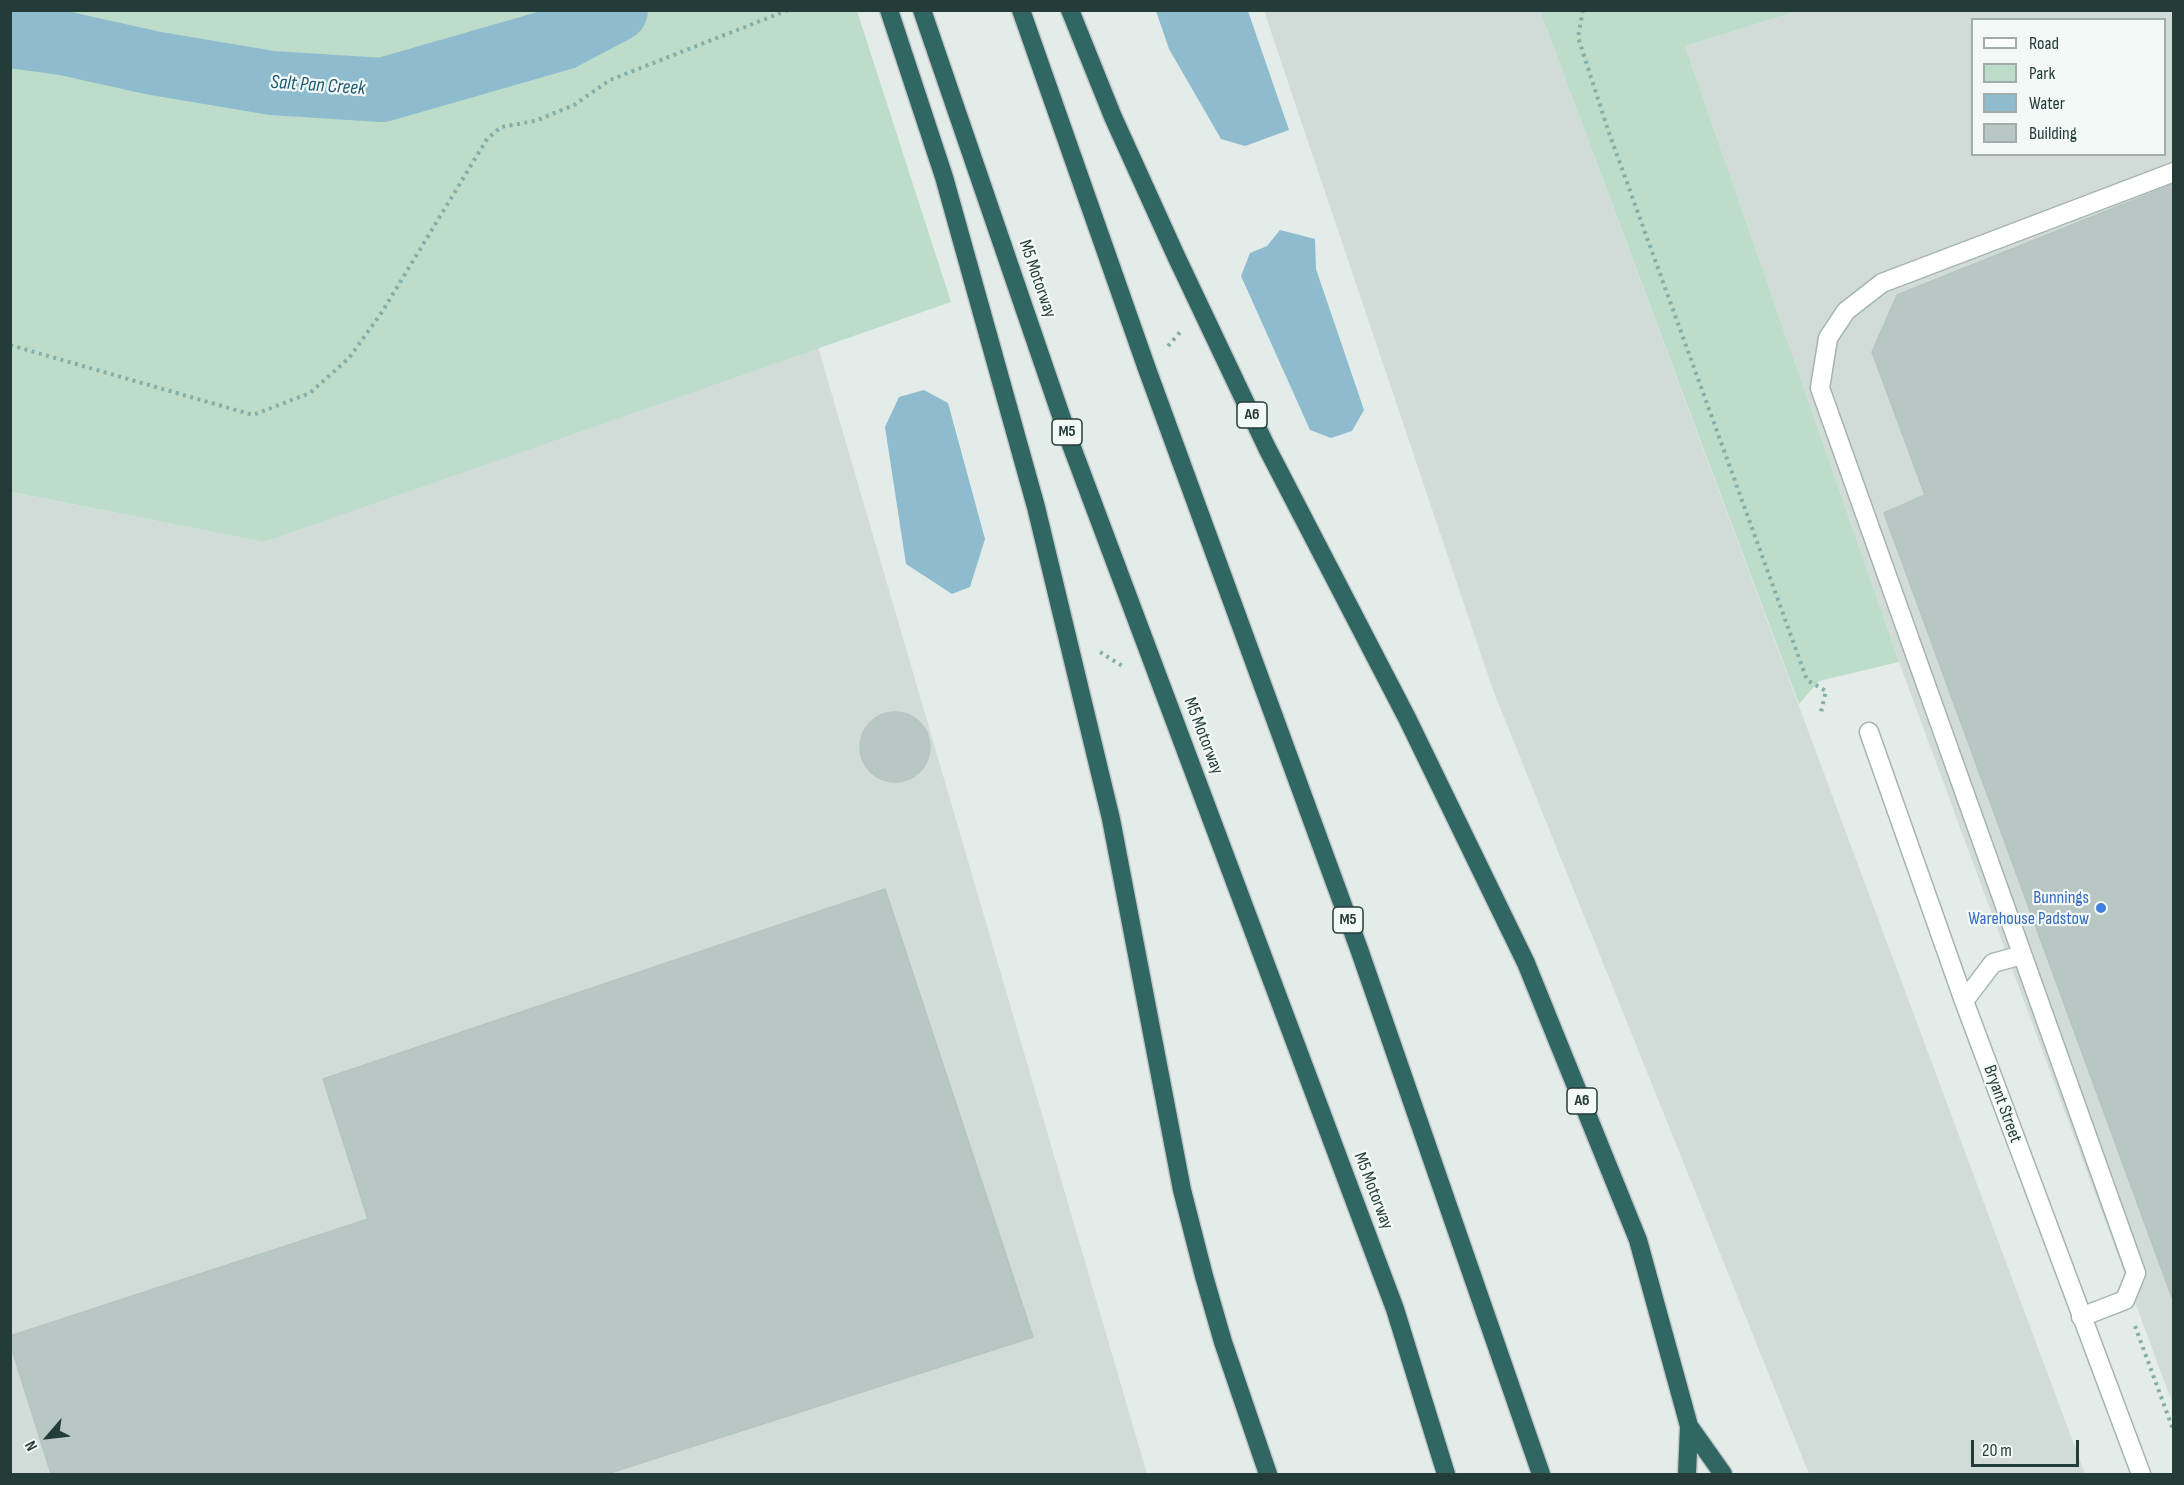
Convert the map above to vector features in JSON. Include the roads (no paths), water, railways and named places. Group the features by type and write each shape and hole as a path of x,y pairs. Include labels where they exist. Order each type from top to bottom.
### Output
{"highway":[{"path":"889,10 944,177 1036,507 1121,866 1182,1190 1223,1342 1268,1474"},
{"name":"M5 Motorway","path":"922,10 1070,442 1395,1309 1446,1474"},
{"name":"M5","path":"1021,10 1147,369 1359,949 1541,1474"},
{"name":"A6","path":"1070,10 1113,117 1293,501 1407,718 1526,963 1638,1240 1689,1426 1687,1474"},
{"name":"A6","path":"1689,1426 1723,1474"}],"street":[{"path":"2081,1317 2125,1300 2136,1273 1820,388 1828,338 1846,311 1882,283 2174,172"},
{"name":"Bryant Street","path":"1869,732 1964,1001 2140,1474"},
{"path":"1964,1001 1994,963 2022,955"}],"water":[{"path":"1156,11 1248,11 1289,130 1245,146 1221,139 1169,49"},
{"path":"1280,230 1315,239 1316,269 1364,410 1352,431 1331,438 1310,430 1241,276 1250,253 1267,246"},
{"path":"924,390 948,403 985,539 970,587 952,594 906,564 885,427 899,397"}],"waterway":[{"name":"Salt Pan Creek","path":"10,36 63,43 153,63 272,83 382,90 563,38 616,10"}],"place":[{"name":"Bunnings Warehouse Padstow","path":"2101,908"}]}
